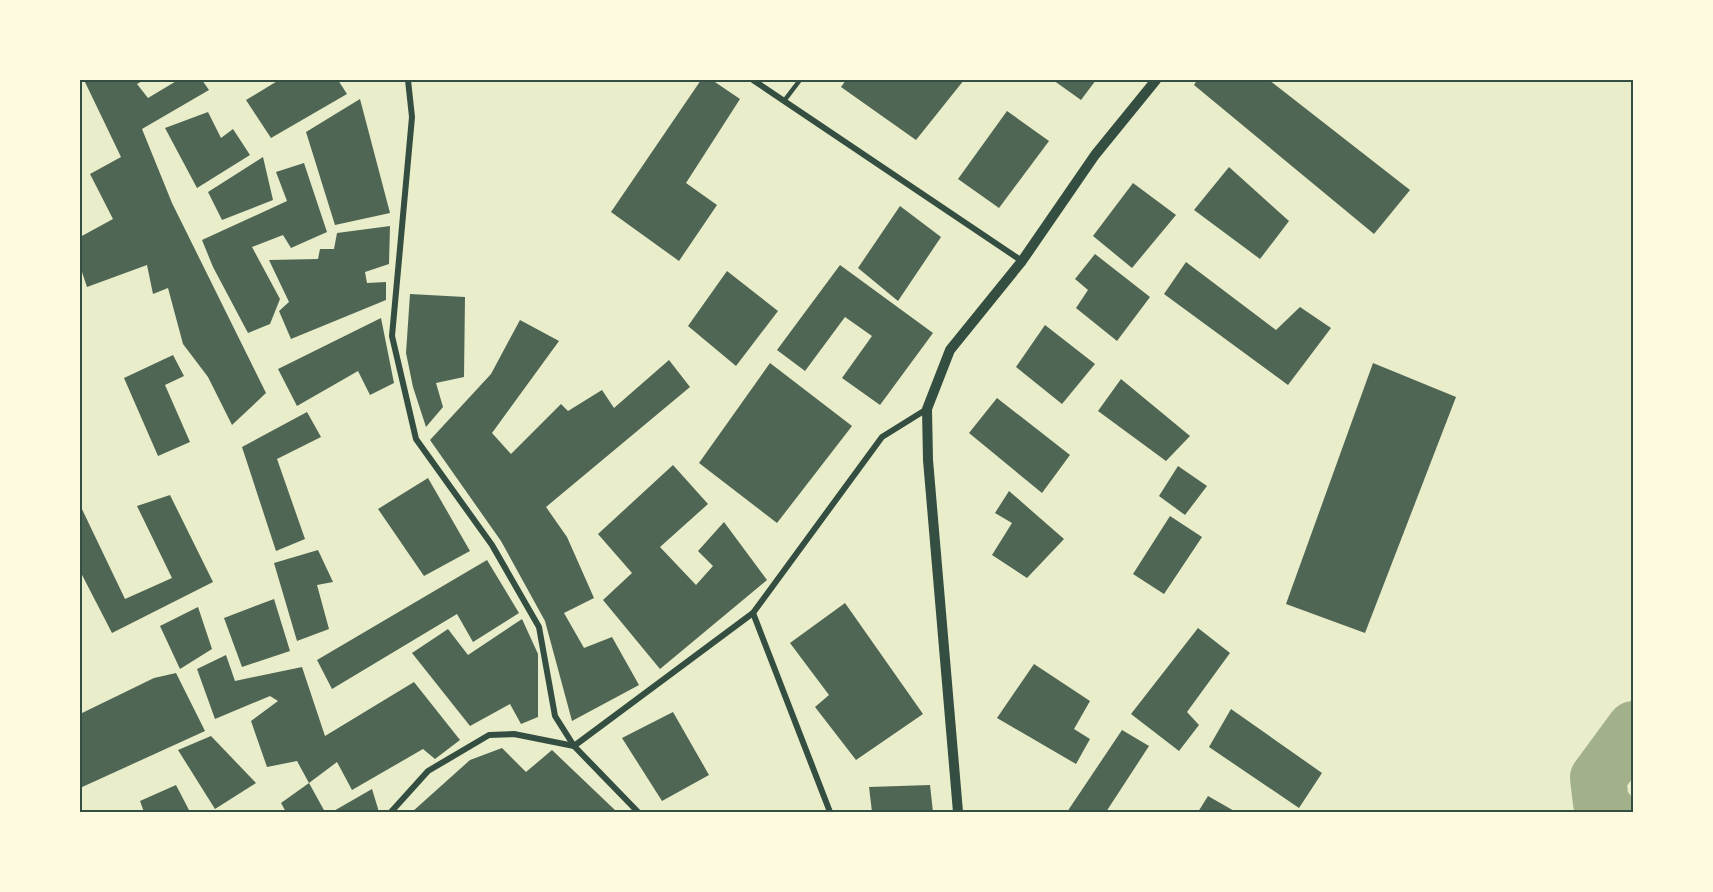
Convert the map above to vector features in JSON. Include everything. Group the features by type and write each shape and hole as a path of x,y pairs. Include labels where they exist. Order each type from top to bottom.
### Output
{"street":[{"path":"408,80 412,117 392,336 416,439 492,545 539,627 555,716 573,746 638,813"},
{"path":"753,80 1022,261"},
{"path":"958,813 929,472 927,409 950,350 1022,261 1095,155 1156,80"},
{"path":"391,813 428,771 489,735 514,734 573,746 753,613 882,437 927,409"},
{"path":"753,613 830,813"}],"lane":[{"path":"784,101 800,80"}],"building":[{"path":"84,80 144,80 137,84 148,98 178,80 202,80 209,90 142,129 172,203 266,393 232,425 208,377 183,344 168,288 153,294 147,265 87,287 80,266 80,237 113,219 90,174 121,157"},
{"path":"279,80 338,80 347,94 271,138 246,100"},
{"path":"701,80 712,80 740,99 686,183 717,205 679,261 611,212"},
{"path":"846,80 964,80 916,140 841,87"},
{"path":"1053,80 1096,80 1081,100"},
{"path":"1197,80 1269,80 1410,190 1374,234 1194,85"},
{"path":"360,99 390,213 335,225 306,132"},
{"path":"1007,111 1049,141 999,208 958,179"},
{"path":"208,112 221,138 233,129 250,155 197,188 165,128"},
{"path":"263,157 273,200 222,220 208,192"},
{"path":"304,163 327,232 291,248 283,235 252,247 280,299 270,324 248,333 213,267 202,240 287,201 276,172"},
{"path":"1229,167 1289,221 1260,259 1194,210"},
{"path":"1133,183 1176,215 1132,268 1093,236"},
{"path":"900,206 941,237 898,301 858,268"},
{"path":"390,226 389,264 365,272 367,283 386,282 386,300 291,339 279,311 289,302 269,260 318,259 320,249 334,249 337,233"},
{"path":"1095,254 1150,297 1117,341 1076,308 1088,290 1075,279"},
{"path":"1186,262 1276,330 1300,307 1331,328 1288,385 1164,294"},
{"path":"840,265 933,333 880,405 842,378 872,336 845,317 805,371 777,350"},
{"path":"727,271 778,311 736,366 688,326"},
{"path":"410,294 465,297 464,377 436,383 443,407 426,427 413,387 406,353"},
{"path":"381,318 394,383 370,395 358,371 297,406 278,369"},
{"path":"520,320 559,341 492,433 511,454 561,404 568,411 602,390 614,408 669,360 690,387 546,507 567,537 594,598 564,613 584,648 612,637 639,685 572,721 545,621 501,541 430,440 491,374"},
{"path":"1045,325 1095,364 1062,404 1016,367"},
{"path":"173,355 184,376 165,385 190,442 158,456 124,378"},
{"path":"770,363 852,426 777,523 699,463"},
{"path":"1373,363 1456,397 1365,633 1286,604"},
{"path":"1121,379 1190,436 1166,461 1098,411"},
{"path":"997,398 1070,455 1042,493 969,433"},
{"path":"307,412 321,437 277,459 305,539 276,551 242,447"},
{"path":"673,465 708,504 660,547 696,585 713,566 698,551 724,522 767,580 660,669 603,600 632,573 598,534"},
{"path":"1178,466 1207,486 1185,515 1159,496"},
{"path":"428,478 470,551 424,576 378,509"},
{"path":"1009,491 1064,539 1027,578 992,555 1012,523 995,513"},
{"path":"170,495 213,582 112,633 80,571 80,505 125,599 172,578 137,506"},
{"path":"1170,516 1202,537 1164,594 1133,574"},
{"path":"318,550 333,582 317,585 329,629 297,641 274,563"},
{"path":"487,560 519,613 473,642 457,614 332,689 317,660"},
{"path":"274,599 290,651 242,667 224,618"},
{"path":"845,603 923,714 856,760 815,707 829,695 790,643"},
{"path":"198,607 212,649 180,669 160,626"},
{"path":"522,619 538,654 538,717 521,724 510,704 470,726 412,653 448,629 468,655"},
{"path":"1198,628 1230,653 1187,712 1199,725 1179,751 1131,714"},
{"path":"226,655 235,681 302,667 325,736 414,682 460,740 435,759 423,749 352,790 337,762 309,783 297,761 267,767 251,721 278,701 270,696 215,719 197,669"},
{"path":"1034,664 1090,701 1074,729 1090,739 1076,764 997,718"},
{"path":"176,673 205,731 80,788 80,714 154,678"},
{"path":"1231,709 1322,773 1299,808 1209,747"},
{"path":"673,712 709,775 662,801 622,738"},
{"path":"1122,730 1149,746 1106,812 1067,812"},
{"path":"211,736 256,783 215,809 178,750"},
{"path":"502,748 526,772 552,750 617,812 412,812 470,760"},
{"path":"309,783 325,812 286,812 281,803"},
{"path":"176,785 190,812 144,812 140,801"},
{"path":"930,785 933,812 872,812 869,787"},
{"path":"372,789 379,812 332,812"},
{"path":"1208,796 1236,812 1198,812"}],"waterway":[{"path":"1608,812 1601,803 1598,778 1634,729"}]}
